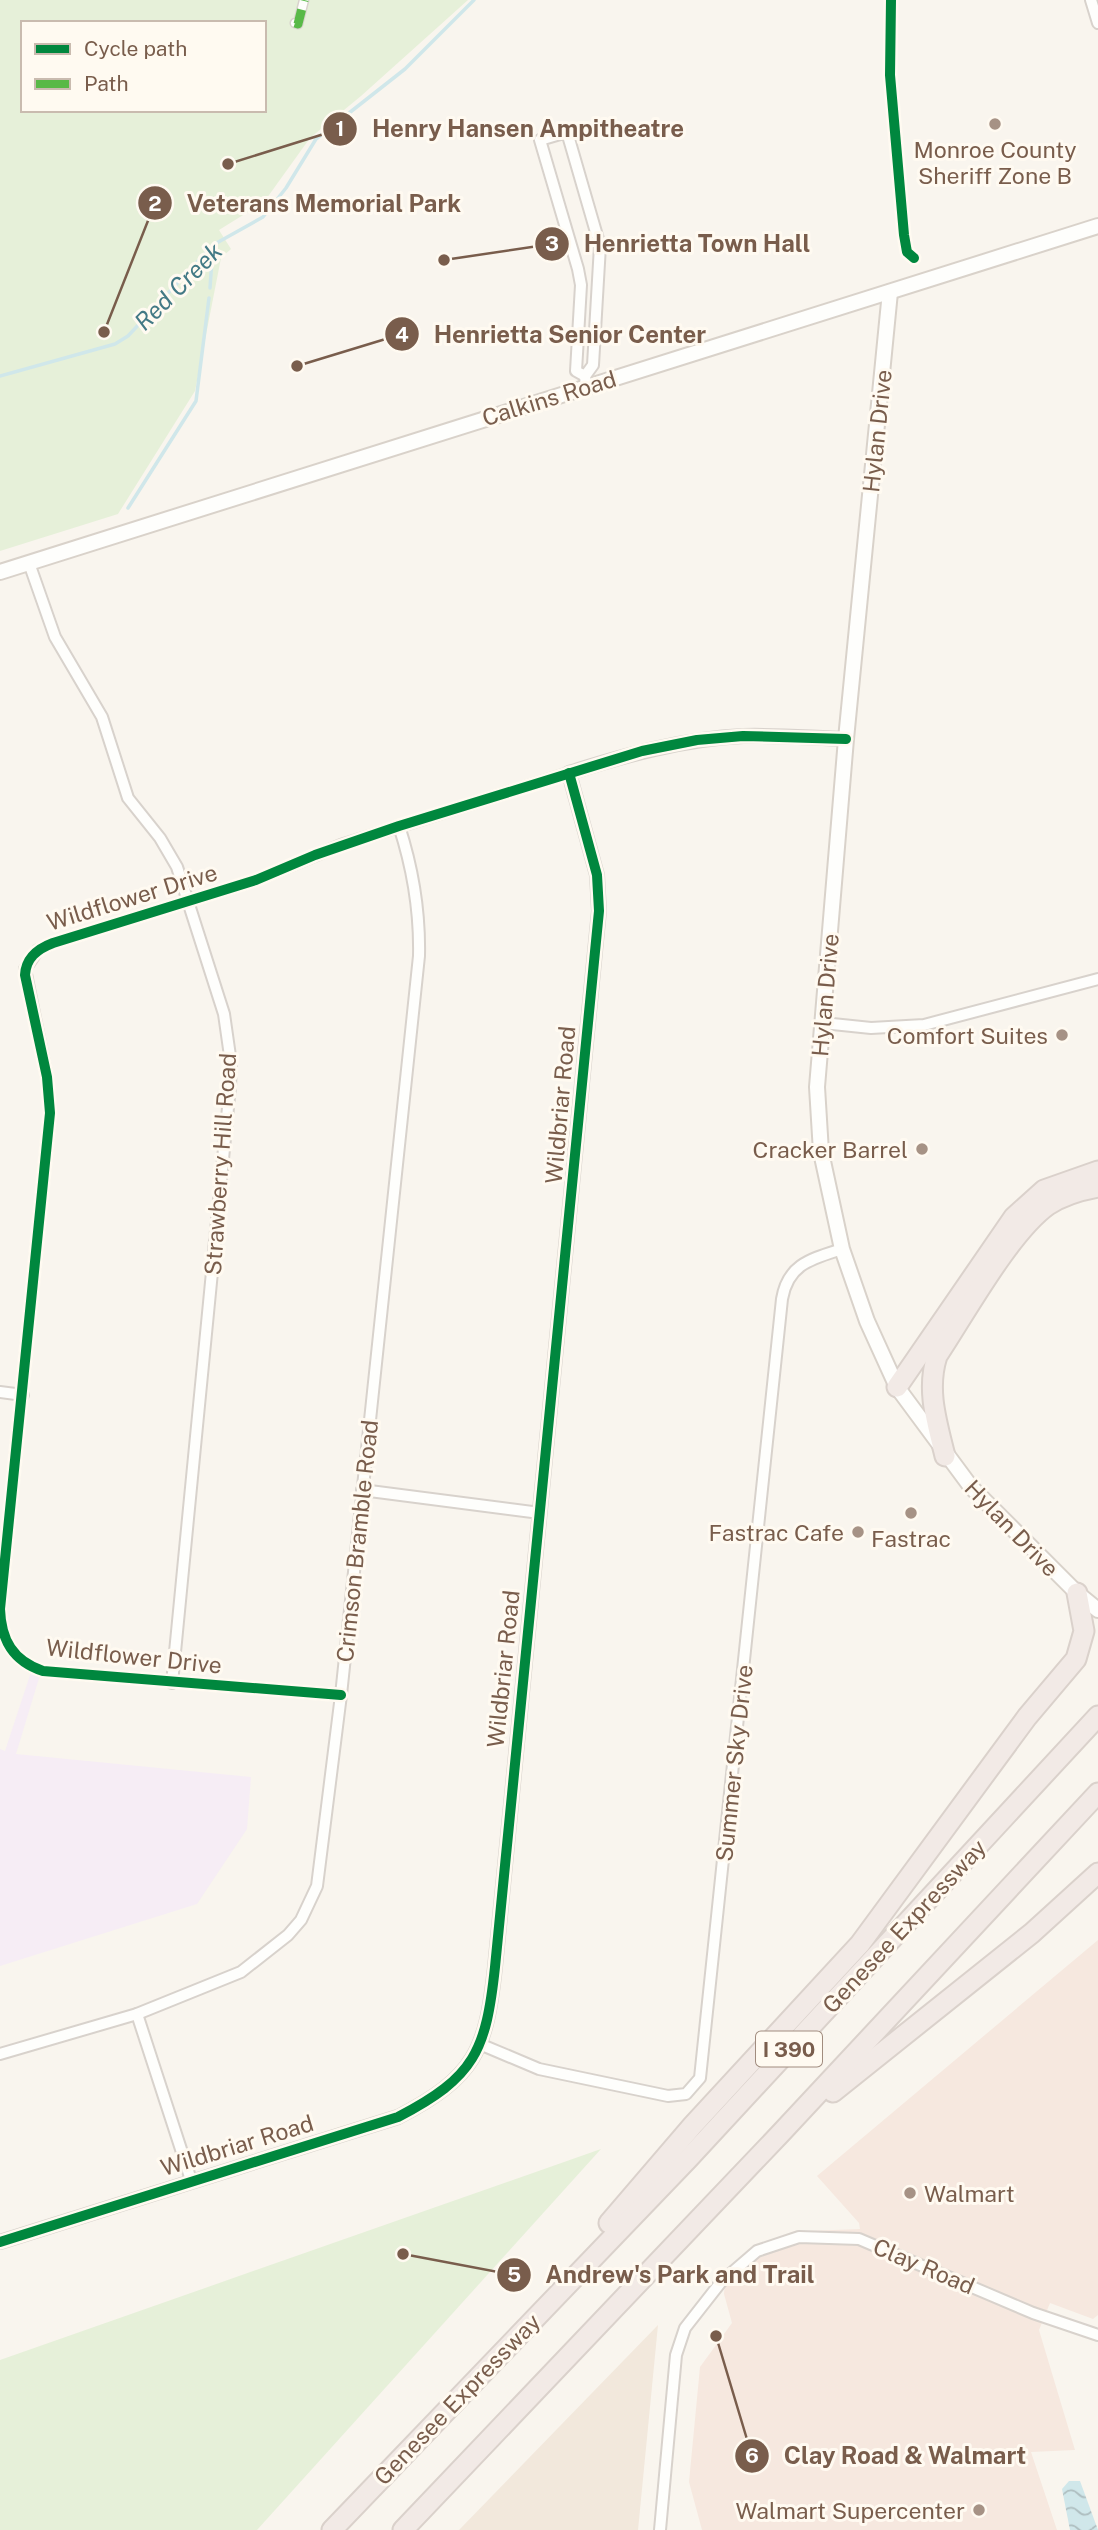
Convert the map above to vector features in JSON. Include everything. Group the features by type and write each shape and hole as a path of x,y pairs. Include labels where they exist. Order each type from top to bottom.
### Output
{"highway":[{"path":"897,1387 1014,1217 1044,1190 1098,1171"},
{"path":"945,1456 933,1401 931,1375 937,1356 1022,1228 1049,1205 1077,1191 1098,1187"},
{"path":"476,2378 693,2125 860,1944 1027,1717 1076,1659 1083,1631 1077,1593"},
{"name":"Genesee Expressway","path":"332,2530 688,2159 1098,1716"},
{"name":"I 390","path":"404,2530 780,2134 1098,1793"},
{"path":"780,2134 1032,1933 1098,1873"}],"main road":[{"name":"Calkins Road","path":"0,572 586,381 890,292 1098,226"},
{"name":"Hylan Drive","path":"890,292 846,739 817,1087 821,1152 842,1249 867,1321 897,1387 945,1456 993,1512 1098,1610"}],"street":[{"path":"295,23 298,24 304,0"},
{"path":"1091,0 1098,23"},
{"path":"568,132 591,205 600,246 593,365 586,381 576,371 581,285 577,264 540,141 568,132"},
{"name":"Strawberry Hill Road","path":"29,563 55,637 102,717 128,798 160,838 177,867 190,901 223,1014 231,1063 172,1682"},
{"name":"Wildflower Drive","path":"341,1695 43,1671 21,1661 9,1646 1,1623 1,1609 50,1113 47,1077 25,975 27,963 38,950 53,943 256,880 341,845 399,826 642,751 697,740 765,736 846,739"},
{"name":"Wildbriar Road","path":"0,2242 398,2117 448,2086 482,2045 495,1967 599,911 597,875 569,773"},
{"name":"Crimson Bramble Road","path":"0,2054 137,2014 241,1972 274,1950 301,1920 317,1886 322,1865 341,1695 419,956 419,911 409,856 399,826"},
{"path":"823,1023 872,1028 924,1025 1098,979"},
{"name":"Summer Sky Drive","path":"482,2045 539,2069 668,2096 686,2094 700,2078 784,1284 797,1266 842,1249"},
{"path":"0,1392 23,1395"},
{"path":"362,1490 540,1513"},
{"path":"137,2014 191,2180"},
{"name":"Clay Road","path":"660,2530 676,2355 685,2328 695,2313 757,2251 799,2237 859,2239 1033,2313 1098,2335"}],"shaded area":[{"path":"31,1672 40,1675 16,1754 251,1777 247,1829 197,1904 0,1966 0,1749 5,1751"},
{"path":"1098,1940 1098,2315 1093,2319 1050,2303 1039,2330 1075,2450 1031,2452 1057,2530 702,2530 689,2482 700,2367 732,2323 724,2294 726,2270 757,2246 783,2237 807,2231 860,2229 859,2223 817,2176"},
{"path":"658,2325 638,2530 459,2530"}],"green space":[{"path":"0,0 468,0 310,138 264,202 219,230 231,249 221,258 195,391 118,514 0,551"},
{"path":"601,2149 257,2530 0,2530 0,2360"}],"water":[{"path":"1069,2481 1080,2481 1098,2530 1070,2530 1062,2489"}],"waterway":[{"name":"Red Creek","path":"0,376 115,344 128,336 213,245 263,217 286,188 316,139 405,69 474,0"},
{"path":"210,288 213,245"},
{"path":"128,508 196,401 209,298"}],"marked path":[{"path":"295,23 298,24 304,0"}],"cycle path":[{"path":"891,0 890,75 904,235 907,252 914,258"},
{"path":"341,1695 43,1671 16,1655 6,1640 0,1609 50,1113 47,1077 25,975 30,959 37,951 53,943 256,880 315,855 399,826 642,751 697,740 743,736 846,739"},
{"path":"0,2242 398,2117 424,2103 460,2074 481,2041 495,1967 599,911 597,875 569,773"}],"place":[{"name":"Monroe County Sheriff Zone B","path":"995,124"},
{"name":"Henry Hansen Ampitheatre","path":"228,164"},
{"name":"Henrietta Town Hall","path":"444,260"},
{"name":"Veterans Memorial Park","path":"104,332"},
{"name":"Henrietta Senior Center","path":"297,366"},
{"name":"Comfort Suites","path":"1062,1035"},
{"name":"Cracker Barrel","path":"922,1149"},
{"name":"Fastrac","path":"911,1513"},
{"name":"Fastrac Cafe","path":"858,1532"},
{"name":"Walmart","path":"910,2193"},
{"name":"Andrew's Park and Trail","path":"403,2254"},
{"name":"Clay Road & Walmart","path":"716,2336"},
{"name":"Walmart Supercenter","path":"979,2510"}]}
